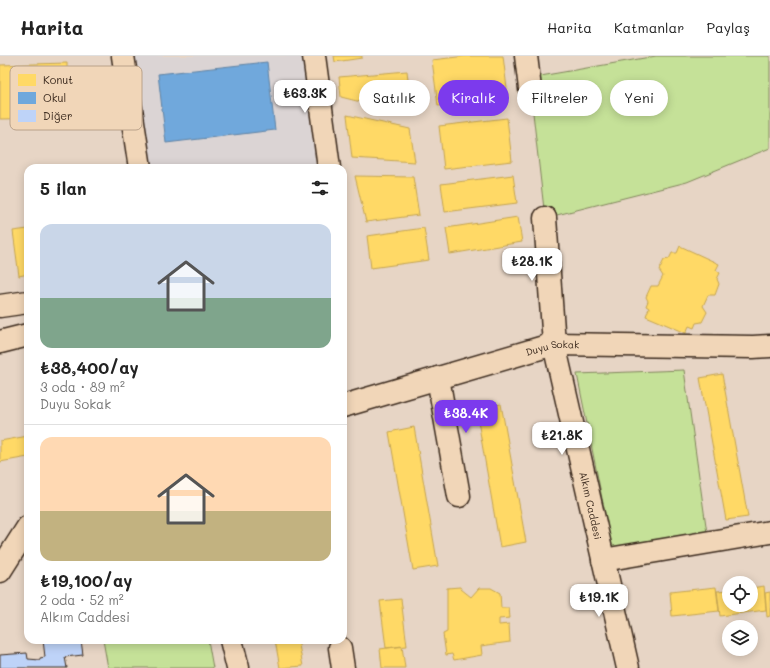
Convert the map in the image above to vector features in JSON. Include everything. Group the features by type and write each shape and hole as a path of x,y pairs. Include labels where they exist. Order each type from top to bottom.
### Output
{"street":[{"path":"123,56 125,66"},
{"path":"314,56 328,164"},
{"path":"526,56 529,80"},
{"path":"134,130 139,164"},
{"name":"Alkım Caddesi","path":"545,218 554,344 628,668"},
{"path":"1,303 24,302"},
{"path":"0,342 24,336"},
{"name":"Duyu Sokak","path":"347,405 554,344 753,348 770,346"},
{"path":"438,378 459,496"},
{"path":"0,571 24,532"},
{"path":"603,560 770,532"},
{"path":"232,644 238,668"}],"shaded area":[{"path":"134,56 302,56 316,164 148,164 142,120 142,66 135,66"}],"green space":[{"path":"656,56 770,56 770,148 687,182 545,218 533,116 602,116 602,80 529,80 529,78"},
{"path":"684,370 707,533 612,548 577,374"},
{"path":"104,644 209,644 213,668 108,668"}],"building: Konut":[{"path":"334,56 362,56 362,58 335,62"},
{"path":"466,56 503,56 506,80 438,80 438,106 432,60"},
{"path":"67,63 67,66 10,66 10,119 0,119 0,65"},
{"path":"407,71 408,80 359,80 359,102 341,97 339,77"},
{"path":"347,115 410,129 415,162 352,158"},
{"path":"507,118 512,161 444,169 439,126"},
{"path":"513,175 517,203 445,212 441,184"},
{"path":"355,176 413,177 419,215 366,222"},
{"path":"518,217 522,242 450,254 446,228"},
{"path":"424,228 429,260 371,268 367,236"},
{"path":"24,230 24,275 19,276 13,231"},
{"path":"680,246 719,264 716,270 720,273 717,279 719,284 715,295 708,295 703,306 707,312 702,322 696,323 694,328 689,326 686,333 646,316 649,308 646,306 648,301 646,297 651,286 658,286 663,276 659,270 664,260 669,259 672,253 677,253"},
{"path":"722,374 748,517 726,520 700,378"},
{"path":"501,404 526,542 500,547 476,409"},
{"path":"414,427 438,566 413,570 389,432"},
{"path":"24,437 24,458 0,462 0,441"},
{"path":"764,586 766,610 758,611 758,587"},
{"path":"460,587 471,597 479,588 491,588 500,593 501,608 509,608 510,618 499,619 499,625 509,624 510,642 481,646 482,655 454,660 452,654 446,655 443,634 447,632 447,588"},
{"path":"716,587 719,611 672,616 670,592"},
{"path":"717,591 722,591 722,612 751,612 720,616"},
{"path":"770,592 770,616 767,617 765,593"},
{"path":"401,599 407,646 386,648 380,601"},
{"path":"276,644 299,644 303,666 280,668"},
{"path":"402,646 405,668 382,668 380,649"}],"building: Okul":[{"path":"267,62 275,130 166,143 158,74"}],"building: Diğer":[{"path":"43,644 82,644 83,655 65,657 67,668 0,668 0,655 27,653 28,659 40,660 40,658 45,657"}]}
